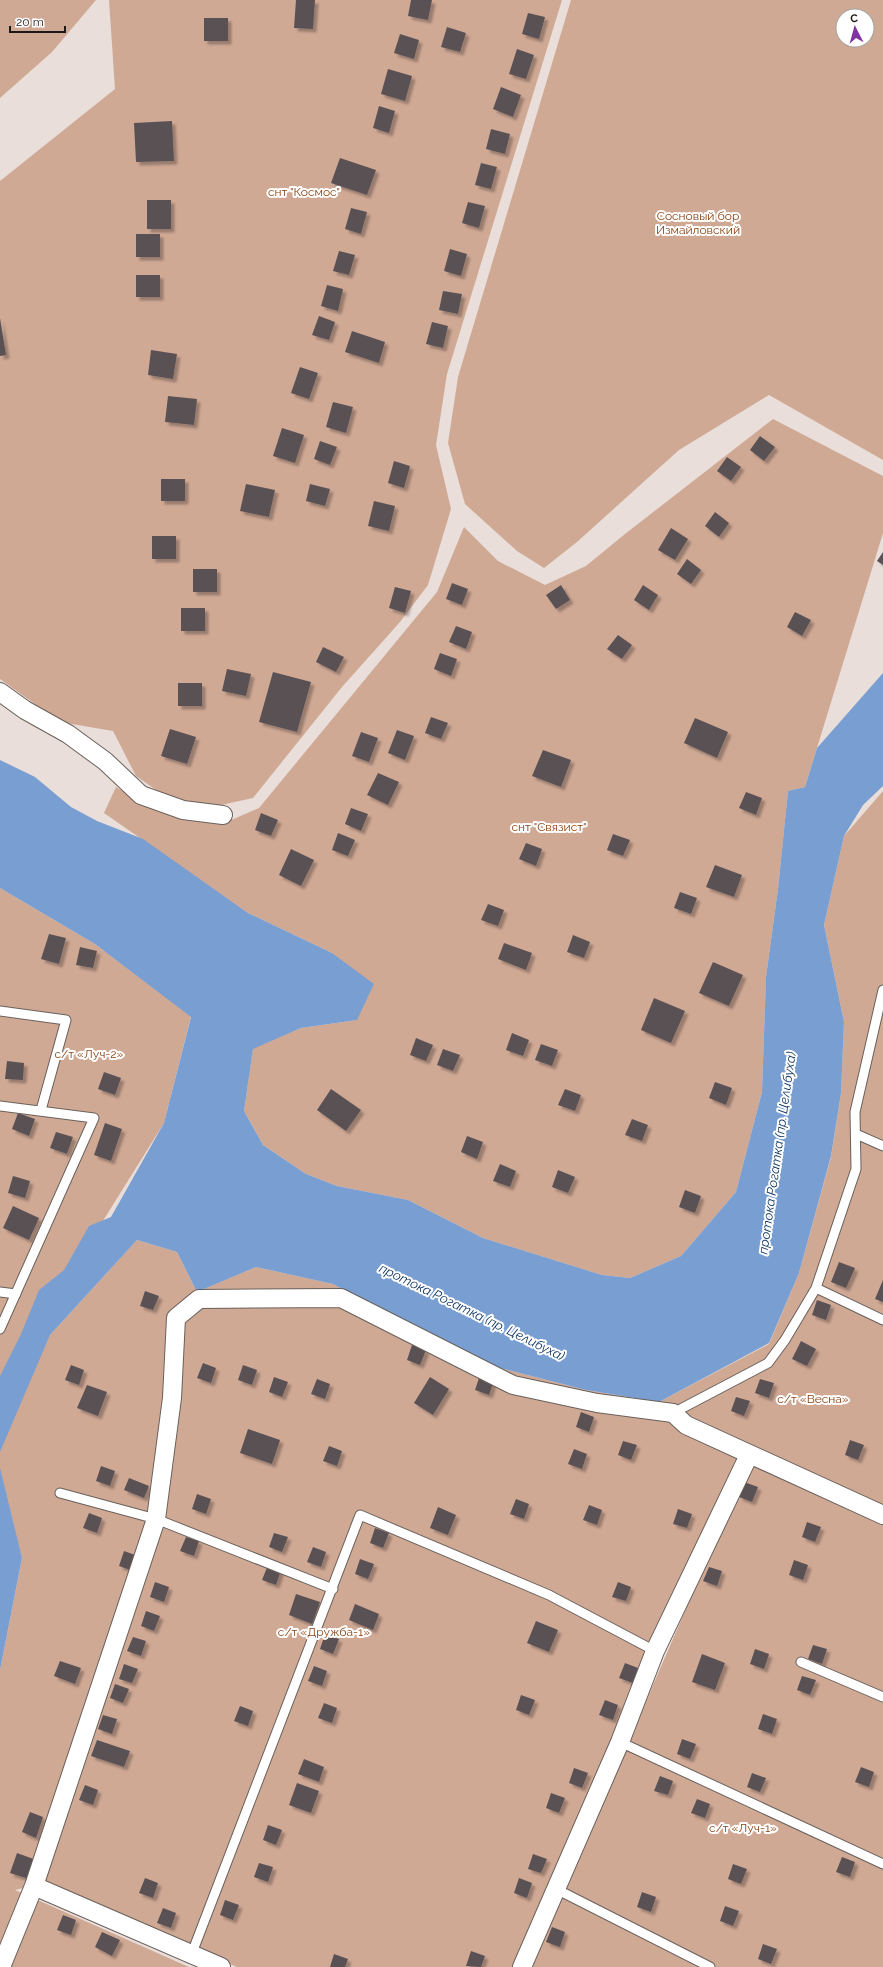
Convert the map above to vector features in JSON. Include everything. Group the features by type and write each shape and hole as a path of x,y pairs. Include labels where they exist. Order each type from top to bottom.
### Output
{"street":[{"path":"0,692 25,710 68,734 105,761 141,795 183,810 223,815"},
{"path":"1,1967 34,1886 156,1519 172,1398 176,1318 199,1299 341,1298 513,1385 597,1403 673,1413 686,1425 883,1515"},
{"path":"522,1967 620,1742 656,1651 749,1455"},
{"path":"34,1886 192,1953 221,1967"}],"lane":[{"path":"673,1413 768,1363 785,1340 816,1288 856,1169 855,1112 883,990"},
{"path":"0,1011 66,1020 41,1110"},
{"path":"0,1106 41,1110 94,1118 0,1329"},
{"path":"856,1134 883,1146"},
{"path":"816,1288 883,1320"},
{"path":"0,1292 16,1294"},
{"path":"60,1493 156,1519 333,1589"},
{"path":"192,1953 333,1589 360,1515 549,1595 656,1651"},
{"path":"801,1662 883,1697"},
{"path":"620,1742 883,1864"},
{"path":"556,1889 710,1967"}],"green space":[{"path":"0,0 96,0 52,52 0,98"},
{"name":"снт \"Космос\"","path":"109,0 562,0 447,374 436,445 451,509 428,585 400,622 342,687 253,798 221,805 198,806 165,796 136,776 113,731 60,722 0,679 0,181 115,89"},
{"name":"Сосновый бор Измайловский","path":"571,0 883,0 883,460 769,395 679,450 577,542 544,568 517,551 465,504 448,443 458,377"},
{"name":"снт \"Связист\"","path":"773,419 883,476 883,533 805,787 788,791 778,889 766,977 762,1092 736,1192 681,1256 630,1278 602,1275 483,1238 408,1200 337,1186 306,1174 263,1145 244,1111 253,1048 301,1028 357,1020 332,953 248,913 104,813 116,787 150,808 222,824 259,808 437,592 464,527 498,561 545,585 586,566"},
{"name":"с/т «Дружба-1»","path":"883,791 883,1508 741,1458 516,1967 237,1967 43,1883 15,1890 189,1967 0,1967 0,1670 22,1558 0,1480 0,1443 50,1335 137,1240 177,1252 197,1292 256,1267 333,1284 426,1335 485,1364 586,1390 659,1402 769,1344 799,1273 831,1157 841,1093 844,1022 824,925 844,836"},
{"name":"с/т «Луч-2»","path":"0,888 95,944 191,1016 164,1123 0,1386"},
{"name":"с/т «Луч-1»","path":"750,1461 883,1522 883,1967 531,1967"}],"water":[{"name":"протока Рогатка (пр. Целибуха)","path":"883,673 883,786 863,805 844,836 824,925 844,1022 841,1093 831,1156 799,1273 769,1343 659,1402 586,1390 485,1364 426,1335 333,1284 256,1267 197,1292 177,1252 137,1240 50,1335 0,1452 0,1376 21,1334 39,1290 64,1270 89,1226 111,1217 164,1123 191,1017 95,944 0,888 0,760 35,777 71,807 97,821 143,839 248,913 332,953 374,984 357,1020 301,1028 253,1049 244,1111 263,1145 306,1174 337,1186 408,1200 483,1238 602,1275 630,1278 681,1256 736,1192 762,1092 766,977 778,889 788,791 805,787 817,748"},
{"path":"0,1468 22,1558 0,1670"}],"building":[{"path":"296,0 315,0 313,29 294,28"},
{"path":"411,0 432,0 428,20 408,16"},
{"path":"528,13 545,17 539,39 522,34"},
{"path":"204,18 228,18 228,41 204,41"},
{"path":"447,27 466,33 460,52 441,47"},
{"path":"400,34 419,40 414,59 394,53"},
{"path":"517,49 534,55 526,79 509,74"},
{"path":"388,69 412,76 405,101 381,94"},
{"path":"501,87 521,95 513,117 493,109"},
{"path":"379,106 395,111 389,133 373,128"},
{"path":"172,121 174,161 136,162 134,123"},
{"path":"491,129 510,134 505,154 486,149"},
{"path":"340,158 376,170 367,195 331,183"},
{"path":"481,163 497,167 491,189 475,185"},
{"path":"147,200 171,200 171,229 147,229"},
{"path":"468,202 485,206 479,228 462,223"},
{"path":"351,208 367,212 361,234 345,229"},
{"path":"136,234 160,234 160,257 136,257"},
{"path":"450,249 467,254 461,276 444,271"},
{"path":"339,251 355,255 349,275 333,271"},
{"path":"136,275 160,275 160,297 136,297"},
{"path":"327,285 343,289 338,311 321,306"},
{"path":"443,291 462,294 458,314 439,310"},
{"path":"319,316 335,322 329,340 312,335"},
{"path":"0,318 6,355 0,356"},
{"path":"432,322 448,326 443,348 426,344"},
{"path":"352,331 385,342 379,363 345,352"},
{"path":"151,350 177,354 173,379 148,375"},
{"path":"300,367 318,373 309,399 291,393"},
{"path":"168,396 197,399 194,425 165,422"},
{"path":"333,402 353,407 346,433 326,427"},
{"path":"282,428 304,435 295,463 273,456"},
{"path":"760,436 775,447 764,461 750,450"},
{"path":"320,441 337,447 330,465 314,459"},
{"path":"727,457 741,467 731,481 717,471"},
{"path":"394,461 410,466 404,488 388,483"},
{"path":"161,479 185,479 185,501 161,501"},
{"path":"246,484 275,490 269,517 240,511"},
{"path":"310,484 330,489 325,506 306,501"},
{"path":"374,501 395,506 389,531 368,526"},
{"path":"715,512 729,523 719,537 705,526"},
{"path":"671,528 688,539 675,560 658,550"},
{"path":"152,536 176,536 176,559 152,559"},
{"path":"883,552 883,565 877,561"},
{"path":"687,559 701,570 691,584 677,574"},
{"path":"193,569 217,569 217,592 193,592"},
{"path":"452,583 468,589 462,605 446,599"},
{"path":"561,585 570,600 556,609 546,595"},
{"path":"643,585 658,595 649,610 634,600"},
{"path":"395,587 411,591 405,613 389,608"},
{"path":"181,608 205,608 205,631 181,631"},
{"path":"795,612 811,620 802,636 787,627"},
{"path":"456,626 472,632 466,649 449,642"},
{"path":"618,635 632,645 622,659 607,649"},
{"path":"323,647 344,657 336,672 316,662"},
{"path":"440,653 457,659 451,676 434,669"},
{"path":"227,669 251,674 246,696 222,691"},
{"path":"273,672 311,682 297,732 259,722"},
{"path":"178,683 202,683 202,706 178,706"},
{"path":"431,717 448,723 441,739 425,733"},
{"path":"695,718 728,732 717,758 684,743"},
{"path":"170,729 196,737 187,764 161,756"},
{"path":"397,730 414,736 405,760 388,753"},
{"path":"361,732 378,738 369,762 352,756"},
{"path":"543,750 571,760 561,787 532,776"},
{"path":"378,773 399,782 388,805 367,795"},
{"path":"746,792 762,798 756,815 739,808"},
{"path":"351,808 368,814 361,831 345,824"},
{"path":"261,813 278,820 271,836 255,830"},
{"path":"338,833 355,840 348,856 332,850"},
{"path":"613,834 630,840 623,856 607,850"},
{"path":"526,843 542,849 536,866 519,859"},
{"path":"291,849 314,860 301,886 279,875"},
{"path":"715,865 742,875 734,897 706,887"},
{"path":"680,892 697,898 691,914 674,908"},
{"path":"488,904 504,910 498,926 481,920"},
{"path":"49,934 66,938 59,964 41,959"},
{"path":"573,935 590,942 584,958 567,952"},
{"path":"504,943 532,953 526,970 498,959"},
{"path":"80,947 97,951 93,968 76,965"},
{"path":"713,962 743,975 729,1006 699,993"},
{"path":"654,998 685,1011 671,1043 641,1030"},
{"path":"512,1033 529,1040 523,1056 506,1050"},
{"path":"416,1038 433,1045 426,1061 410,1055"},
{"path":"541,1044 558,1050 552,1066 535,1060"},
{"path":"443,1049 460,1055 453,1071 437,1065"},
{"path":"7,1061 24,1063 23,1080 5,1079"},
{"path":"104,1072 121,1078 115,1095 98,1089"},
{"path":"715,1082 732,1088 726,1105 709,1098"},
{"path":"331,1089 361,1110 346,1131 317,1110"},
{"path":"565,1089 581,1095 575,1111 558,1105"},
{"path":"18,1113 35,1119 29,1136 12,1129"},
{"path":"632,1119 648,1125 642,1141 625,1135"},
{"path":"105,1123 122,1129 111,1161 94,1155"},
{"path":"56,1132 73,1137 67,1154 50,1148"},
{"path":"467,1136 483,1142 477,1159 461,1152"},
{"path":"500,1164 516,1171 510,1187 493,1181"},
{"path":"558,1170 575,1177 568,1193 552,1187"},
{"path":"13,1176 30,1181 25,1198 8,1193"},
{"path":"685,1190 701,1196 695,1213 679,1207"},
{"path":"13,1206 39,1218 29,1240 3,1228"},
{"path":"839,1262 855,1268 846,1288 831,1282"},
{"path":"883,1280 883,1302 875,1299"},
{"path":"145,1291 159,1296 153,1310 140,1306"},
{"path":"817,1300 831,1305 826,1320 812,1315"},
{"path":"801,1341 816,1349 807,1366 792,1359"},
{"path":"412,1345 426,1350 420,1365 407,1360"},
{"path":"203,1363 216,1368 211,1383 197,1378"},
{"path":"71,1365 84,1370 79,1385 65,1380"},
{"path":"243,1365 257,1370 252,1385 238,1380"},
{"path":"480,1375 494,1380 489,1395 475,1390"},
{"path":"274,1377 288,1382 282,1397 269,1392"},
{"path":"430,1377 449,1389 433,1415 414,1403"},
{"path":"317,1379 330,1384 325,1399 311,1394"},
{"path":"760,1379 774,1383 769,1398 755,1393"},
{"path":"87,1385 107,1392 98,1416 77,1408"},
{"path":"736,1397 750,1401 744,1416 731,1411"},
{"path":"581,1412 594,1417 589,1432 576,1427"},
{"path":"248,1429 280,1440 272,1464 240,1453"},
{"path":"850,1440 864,1445 858,1460 845,1455"},
{"path":"623,1441 637,1445 631,1460 618,1455"},
{"path":"329,1446 342,1451 337,1466 323,1461"},
{"path":"574,1449 587,1454 582,1469 568,1464"},
{"path":"101,1466 115,1471 110,1486 96,1481"},
{"path":"129,1478 149,1486 144,1498 124,1490"},
{"path":"744,1482 758,1487 752,1502 739,1497"},
{"path":"197,1494 211,1499 206,1514 192,1509"},
{"path":"516,1499 529,1504 524,1519 510,1514"},
{"path":"589,1505 602,1510 597,1525 583,1520"},
{"path":"438,1507 456,1515 448,1535 430,1528"},
{"path":"678,1509 692,1514 687,1528 673,1524"},
{"path":"89,1513 102,1518 97,1533 83,1528"},
{"path":"807,1522 821,1527 815,1542 802,1537"},
{"path":"375,1528 389,1533 383,1548 370,1543"},
{"path":"274,1533 288,1537 282,1552 269,1547"},
{"path":"186,1537 199,1541 194,1556 180,1551"},
{"path":"313,1547 326,1552 321,1567 307,1562"},
{"path":"124,1551 138,1556 133,1571 119,1566"},
{"path":"360,1559 374,1564 368,1579 355,1574"},
{"path":"794,1560 808,1565 803,1580 789,1575"},
{"path":"268,1565 281,1570 276,1585 262,1580"},
{"path":"709,1567 722,1571 717,1586 703,1581"},
{"path":"155,1582 169,1587 164,1602 150,1597"},
{"path":"618,1582 631,1587 626,1601 612,1597"},
{"path":"296,1594 320,1602 312,1624 289,1615"},
{"path":"355,1604 379,1614 373,1630 349,1620"},
{"path":"146,1611 160,1616 154,1631 141,1626"},
{"path":"536,1621 558,1630 549,1652 527,1643"},
{"path":"325,1634 339,1639 333,1654 320,1649"},
{"path":"133,1637 146,1641 141,1656 127,1651"},
{"path":"813,1645 827,1649 822,1664 808,1659"},
{"path":"755,1649 769,1654 764,1669 750,1664"},
{"path":"702,1654 725,1663 715,1690 692,1682"},
{"path":"60,1661 81,1668 75,1684 54,1676"},
{"path":"625,1663 638,1668 633,1683 619,1678"},
{"path":"124,1664 138,1669 132,1683 119,1679"},
{"path":"314,1666 327,1671 322,1686 308,1681"},
{"path":"802,1676 816,1680 810,1695 797,1690"},
{"path":"115,1684 129,1689 123,1703 110,1698"},
{"path":"521,1695 535,1700 529,1715 516,1710"},
{"path":"605,1700 618,1705 613,1720 599,1715"},
{"path":"324,1703 337,1708 332,1723 318,1718"},
{"path":"240,1706 253,1711 248,1726 234,1721"},
{"path":"763,1714 777,1719 772,1734 758,1729"},
{"path":"103,1715 117,1719 112,1734 98,1729"},
{"path":"682,1739 696,1744 690,1759 677,1754"},
{"path":"97,1740 130,1751 124,1767 91,1756"},
{"path":"304,1759 324,1767 319,1782 298,1774"},
{"path":"861,1767 874,1772 869,1787 855,1782"},
{"path":"574,1768 588,1773 582,1788 569,1783"},
{"path":"752,1773 766,1778 760,1792 747,1787"},
{"path":"660,1776 673,1781 668,1795 654,1791"},
{"path":"297,1783 319,1791 311,1813 289,1805"},
{"path":"85,1785 98,1790 93,1805 79,1800"},
{"path":"551,1793 565,1798 559,1813 546,1808"},
{"path":"697,1799 710,1804 705,1818 691,1813"},
{"path":"30,1812 43,1817 36,1838 22,1832"},
{"path":"268,1825 282,1830 276,1845 263,1840"},
{"path":"17,1853 39,1861 32,1880 10,1873"},
{"path":"533,1854 547,1859 541,1873 528,1869"},
{"path":"842,1857 855,1862 850,1877 836,1872"},
{"path":"259,1863 273,1867 268,1882 254,1877"},
{"path":"733,1864 747,1869 741,1884 728,1879"},
{"path":"145,1878 158,1883 153,1898 139,1893"},
{"path":"519,1878 532,1883 527,1898 514,1893"},
{"path":"642,1892 656,1897 651,1912 637,1907"},
{"path":"225,1900 239,1905 233,1920 220,1915"},
{"path":"725,1906 739,1911 733,1926 720,1921"},
{"path":"163,1908 176,1913 171,1928 157,1923"},
{"path":"63,1915 76,1920 71,1935 57,1930"},
{"path":"552,1927 565,1932 560,1947 546,1942"},
{"path":"102,1932 120,1940 112,1956 95,1947"},
{"path":"763,1944 777,1949 771,1964 758,1959"},
{"path":"471,1951 485,1956 481,1967 466,1966"},
{"path":"334,1954 348,1959 345,1967 330,1967"}],"park label":[{"name":"с/т «Весна»","path":"813,1399"}]}
